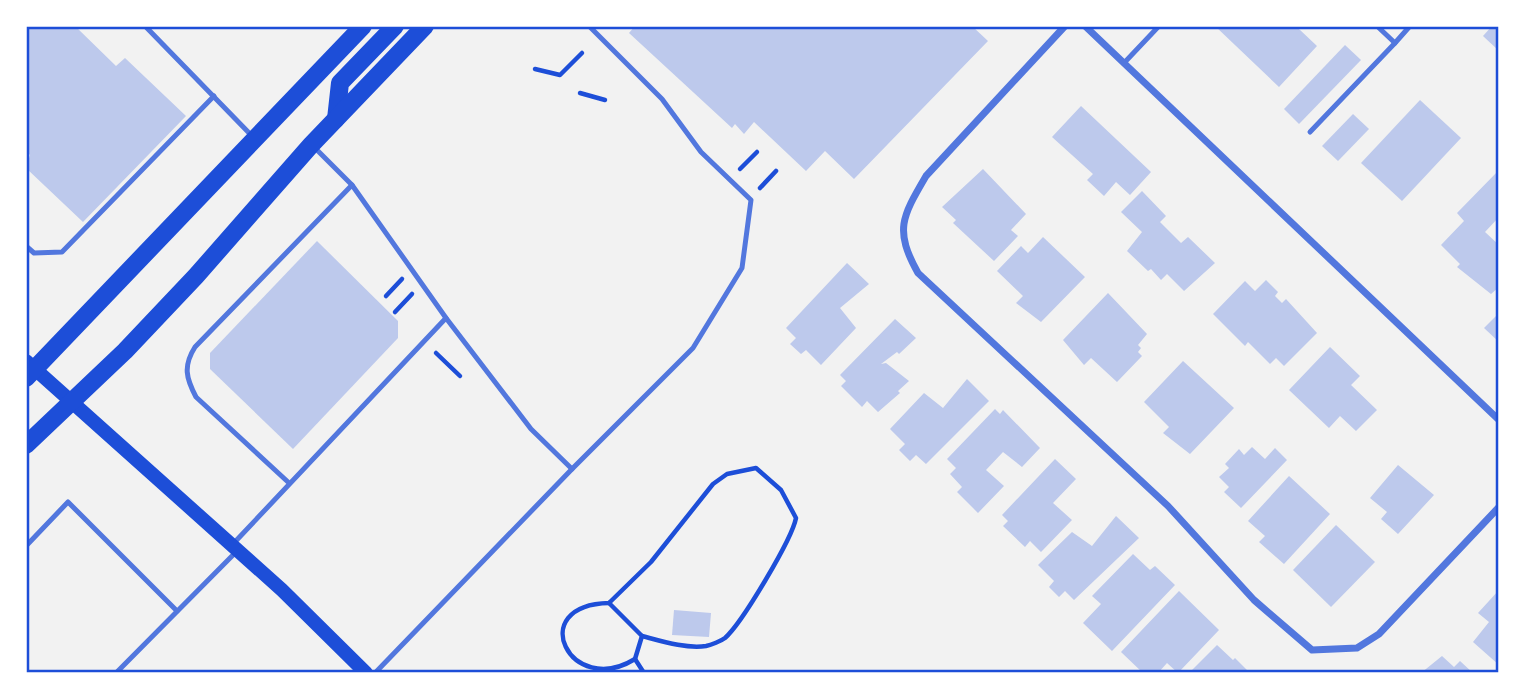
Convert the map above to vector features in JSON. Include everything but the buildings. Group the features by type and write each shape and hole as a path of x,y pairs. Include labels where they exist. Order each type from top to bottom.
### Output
{"main road":[{"path":"363,26 256,139 29,369 72,401 233,550 282,590 367,672"},
{"path":"337,119 341,83 395,26"},
{"path":"26,445 196,276 312,145 425,26"}],"street":[{"path":"1065,26 926,176 909,205 902,228 904,249 918,273 1168,506 1254,600 1294,638 1312,650 1330,652 1357,648 1379,634 1499,507"},
{"path":"1085,26 1499,420"}],"lane":[{"path":"145,26 256,139"},
{"path":"367,672 693,348 742,268 751,200 701,152 662,99 589,26"},
{"path":"1124,63 1159,26"},
{"path":"1377,26 1395,43"},
{"path":"1310,132 1410,26"},
{"path":"26,246 34,253 62,252 214,96"},
{"path":"312,145 352,185 446,318 531,429 572,469"},
{"path":"288,482 196,397 187,379 186,360 195,347 352,185"},
{"path":"116,673 233,550 288,482 425,343 446,318"},
{"path":"26,546 68,502 177,611"}],"path":[{"path":"535,69 560,75 582,53"},
{"path":"580,93 605,100"},
{"path":"740,169 757,152"},
{"path":"760,188 776,171"},
{"path":"386,296 402,279"},
{"path":"395,312 415,291"},
{"path":"436,353 460,376"},
{"path":"609,603 642,636 706,646 724,639 748,608 794,532 796,518 781,490 756,468 727,474 713,484 651,562 609,603 592,603 577,608 566,619 561,636 568,657 584,671 603,673 625,666 635,659 642,636"},
{"path":"635,659 644,673"}]}
